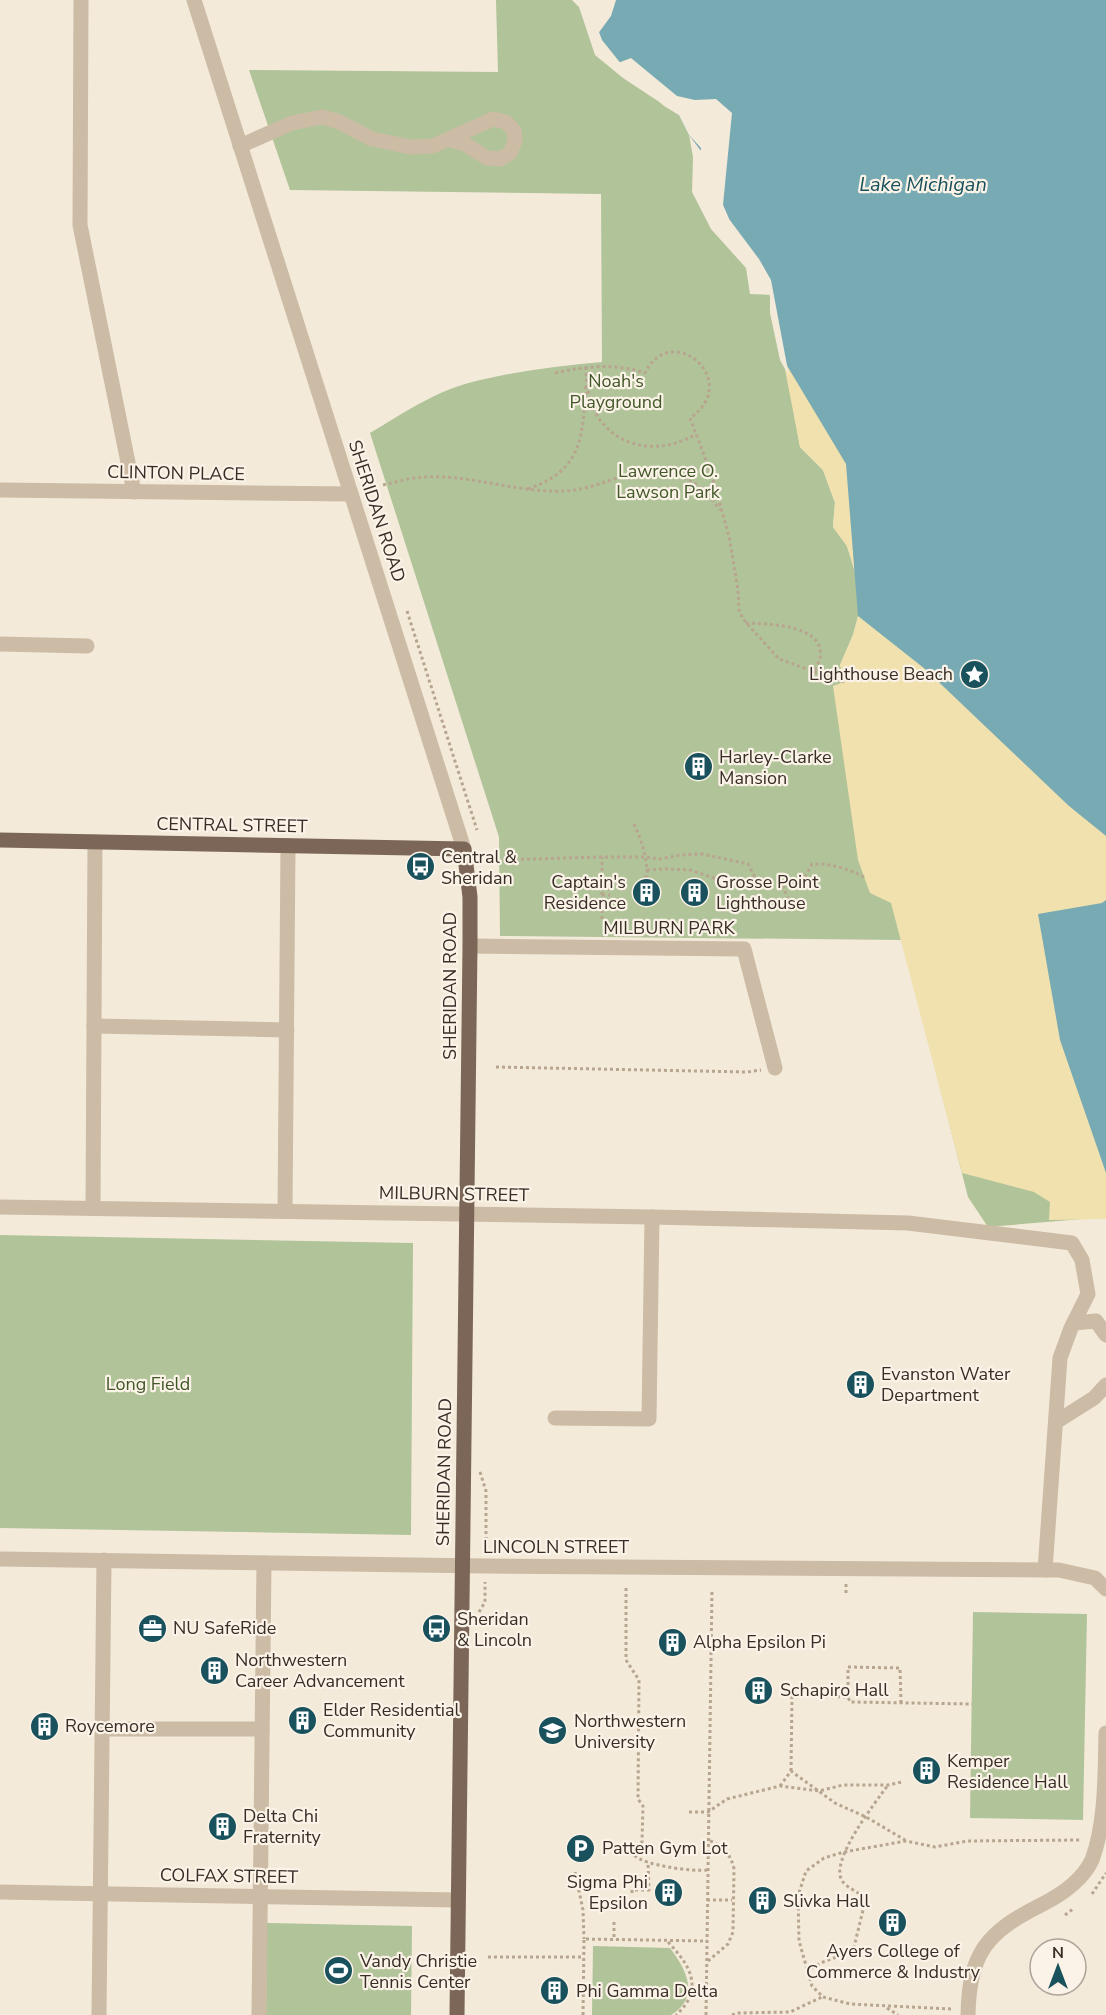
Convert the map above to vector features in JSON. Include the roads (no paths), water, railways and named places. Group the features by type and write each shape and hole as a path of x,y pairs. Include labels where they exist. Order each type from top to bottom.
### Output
{"main road":[{"name":"CENTRAL STREET","path":"0,840 464,849"},
{"name":"SHERIDAN ROAD","path":"457,2015 470,946 470,897 464,849"}],"street":[{"path":"81,0 80,225 134,492"},
{"name":"SHERIDAN ROAD","path":"194,0 464,849"},
{"path":"240,146 292,123 322,117 337,121 372,139 411,147 433,146 451,140"},
{"name":"CLINTON PLACE","path":"0,490 351,494"},
{"path":"0,644 87,646"},
{"path":"93,1208 95,842"},
{"path":"285,1211 288,846"},
{"name":"MILBURN PARK","path":"470,946 744,949 776,1068"},
{"path":"94,1026 286,1030"},
{"name":"MILBURN STREET","path":"0,1207 908,1223 1072,1243 1082,1260 1088,1294 1074,1323"},
{"path":"555,1418 649,1419 652,1217"},
{"path":"1045,1570 1060,1358 1074,1323 1096,1321 1106,1335"},
{"path":"1056,1422 1100,1401 1106,1385"},
{"name":"LINCOLN STREET","path":"0,1558 462,1566 1059,1570 1095,1578 1106,1589"},
{"path":"99,2015 104,1560"},
{"path":"259,2015 264,1563"},
{"path":"102,1729 262,1729"},
{"path":"968,2015 969,1985 980,1954 988,1941 1006,1924 1061,1894 1078,1879 1092,1860 1103,1828 1106,1733"},
{"name":"COLFAX STREET","path":"0,1892 458,1900"}],"water":[{"name":"Lake Michigan","path":"587,0 1106,0 1106,836 1069,806 925,669 858,616 846,464 783,359 773,295 729,219 721,201 718,184 704,155 689,135 679,115 622,65 602,40"},
{"path":"1106,900 1106,1173 1060,1040 1038,914 1102,903"}],"place":[{"name":"Lighthouse Beach","path":"974,674"},
{"name":"Harley-Clarke Mansion","path":"698,767"},
{"name":"Central & Sheridan","path":"420,867"},
{"name":"Captain's Residence","path":"647,892"},
{"name":"Grosse Point Lighthouse","path":"695,892"},
{"name":"Evanston Water Department","path":"860,1384"},
{"name":"NU SafeRide","path":"152,1628"},
{"name":"Sheridan & Lincoln","path":"436,1629"},
{"name":"Alpha Epsilon Pi","path":"672,1642"},
{"name":"Northwestern Career Advancement","path":"214,1670"},
{"name":"Schapiro Hall","path":"759,1690"},
{"name":"Elder Residential Community","path":"302,1720"},
{"name":"Roycemore","path":"44,1726"},
{"name":"Northwestern University","path":"553,1731"},
{"name":"Kemper Residence Hall","path":"926,1771"},
{"name":"Delta Chi Fraternity","path":"222,1826"},
{"name":"Patten Gym Lot","path":"581,1848"},
{"name":"Sigma Phi Epsilon","path":"669,1892"},
{"name":"Slivka Hall","path":"762,1901"},
{"name":"Ayers College of Commerce & Industry","path":"893,1922"},
{"name":"Vandy Christie Tennis Center","path":"339,1971"},
{"name":"Phi Gamma Delta","path":"555,1991"}],"park label":[{"name":"Noah's Playground","path":"616,391"},
{"name":"Lawrence O. Lawson Park","path":"668,481"},
{"name":"Long Field","path":"148,1384"}]}
